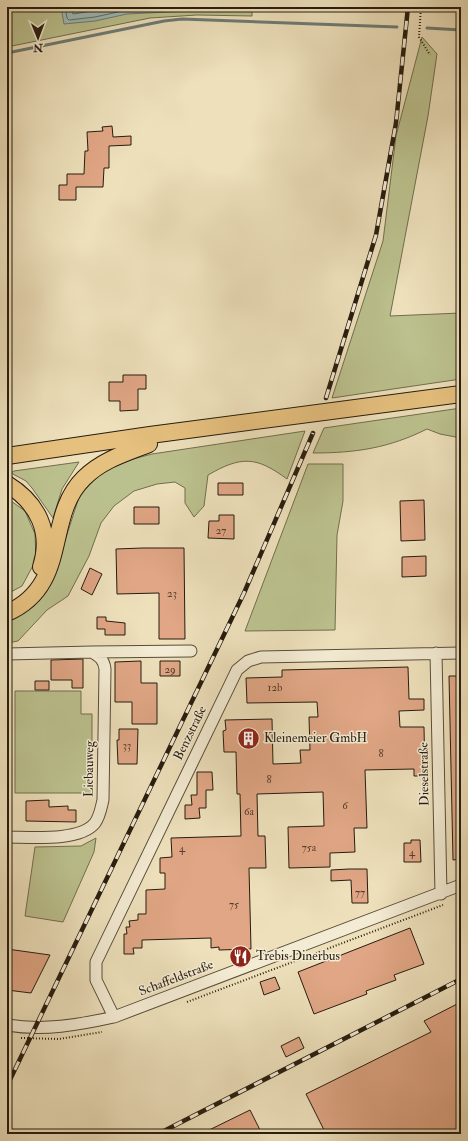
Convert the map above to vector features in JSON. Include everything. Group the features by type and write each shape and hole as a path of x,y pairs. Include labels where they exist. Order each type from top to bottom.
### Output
{"highway":[{"path":"7,456 150,435 461,394"},
{"path":"7,464 149,444 284,418"},
{"path":"7,613 24,604 32,596 46,576 51,564 63,519 75,488 95,468 108,460 149,444"},
{"path":"7,484 20,492 32,504 44,531 45,546 44,559 39,573 31,587 22,596 7,605"}],"street":[{"path":"7,654 191,651"},
{"name":"Liebauweg","path":"7,837 76,835 94,824 100,814 103,800 105,669 104,662 99,656 92,652"},
{"name":"Dieselstraße","path":"436,653 441,894"},
{"name":"Benzstraße","path":"114,1017 96,980 96,962 237,670 248,660 261,656 461,653"},
{"name":"Schaffeldstraße","path":"7,1025 35,1028 56,1028 80,1025 114,1017 441,894 461,885"}],"path":[{"path":"421,7 419,37 430,55"}],"green space":[{"path":"7,7 252,7 252,16 197,15 150,18 7,47"},
{"path":"422,37 437,54 428,116 390,316 461,313 461,379 332,398 383,241 396,136"},
{"path":"461,408 461,438 440,434 427,429 399,441 372,448 344,452 313,453 324,428"},
{"path":"305,431 287,479 276,471 257,463 248,461 230,464 208,475 204,506 194,517 185,503 185,488 175,482 157,484 134,491 114,506 101,523 89,556 68,596 47,610 18,641 7,643 7,619 34,606 52,581 80,494 110,465 152,454"},
{"path":"79,462 62,489 53,518 26,481 11,473 14,471"},
{"path":"308,464 343,464 343,501 337,535 335,630 245,631"},
{"path":"7,498 25,511 35,534 36,560 22,586 7,594"},
{"path":"15,691 81,691 81,714 92,714 92,793 15,793"},
{"path":"96,838 94,852 63,922 25,916 35,847 81,846"}],"water":[{"path":"61,7 220,7 219,9 209,10 127,14 95,21 64,24"}],"building":[{"path":"112,126 113,137 131,136 131,145 109,146 109,168 104,168 103,187 76,187 76,200 59,200 59,185 67,185 67,174 84,174 85,151 88,151 87,132 103,131 102,127"},
{"path":"123,375 146,375 146,389 138,389 138,410 120,411 120,401 109,401 109,382 123,382"},
{"path":"218,483 243,483 243,495 218,495"},
{"path":"424,500 425,540 401,541 400,501"},
{"path":"134,507 159,507 159,524 134,524"},
{"path":"219,515 234,515 234,539 208,538 209,521 219,521"},
{"path":"184,548 185,639 159,639 159,593 117,594 116,549"},
{"path":"426,556 426,576 402,577 402,557"},
{"path":"90,568 102,574 92,595 81,589"},
{"path":"97,617 106,617 106,621 125,623 125,635 105,635 105,629 97,629"},
{"path":"83,659 83,688 72,688 72,680 51,680 51,660"},
{"path":"141,661 141,683 157,683 157,724 132,724 132,702 115,702 115,662"},
{"path":"160,661 180,661 180,676 160,676"},
{"path":"408,667 409,699 424,699 424,710 399,711 400,727 424,727 425,776 414,776 414,769 365,770 367,828 354,828 355,852 330,853 330,867 289,868 288,827 324,826 323,792 257,794 258,836 265,836 266,868 249,868 251,949 219,950 219,947 211,948 211,938 142,940 142,948 133,948 134,954 124,954 124,934 127,934 126,927 130,927 129,921 138,920 138,914 146,914 146,890 165,889 165,873 160,873 160,858 172,857 171,838 241,836 240,794 237,794 236,752 224,752 223,731 226,730 225,720 272,719 273,764 301,763 300,750 310,750 309,717 318,717 317,702 247,703 246,678 282,677 282,670"},
{"path":"449,676 461,676 461,859 453,860"},
{"path":"35,681 49,681 49,690 35,690"},
{"path":"119,729 138,729 137,764 118,764 117,740 119,740"},
{"path":"197,772 212,772 213,790 206,790 206,808 199,808 200,818 185,819 185,805 192,805 191,795 197,795"},
{"path":"49,800 49,807 68,806 68,810 76,810 76,822 26,821 26,801"},
{"path":"411,840 420,840 421,862 404,862 404,843 411,843"},
{"path":"367,869 368,903 352,903 351,880 331,881 331,870"},
{"path":"410,928 424,964 394,975 396,980 366,991 367,994 314,1014 298,972"},
{"path":"7,949 50,955 31,993 7,990"},
{"path":"275,977 280,989 264,995 260,982"},
{"path":"461,1002 461,1134 326,1134 306,1094 431,1032 424,1021"},
{"path":"299,1037 304,1048 286,1057 281,1046"},
{"path":"250,1110 262,1134 201,1134"}],"waterway":[{"path":"7,53 164,21 182,19 397,27"},
{"path":"427,28 461,30"}],"railway":[{"path":"326,398 376,235 396,123 408,7"},
{"path":"7,1086 244,593 313,433"},
{"path":"158,1134 461,979"}],"place":[{"name":"Kleinemeier GmbH","path":"248,738"},
{"name":"Trebis Dinerbus","path":"240,956"}]}
